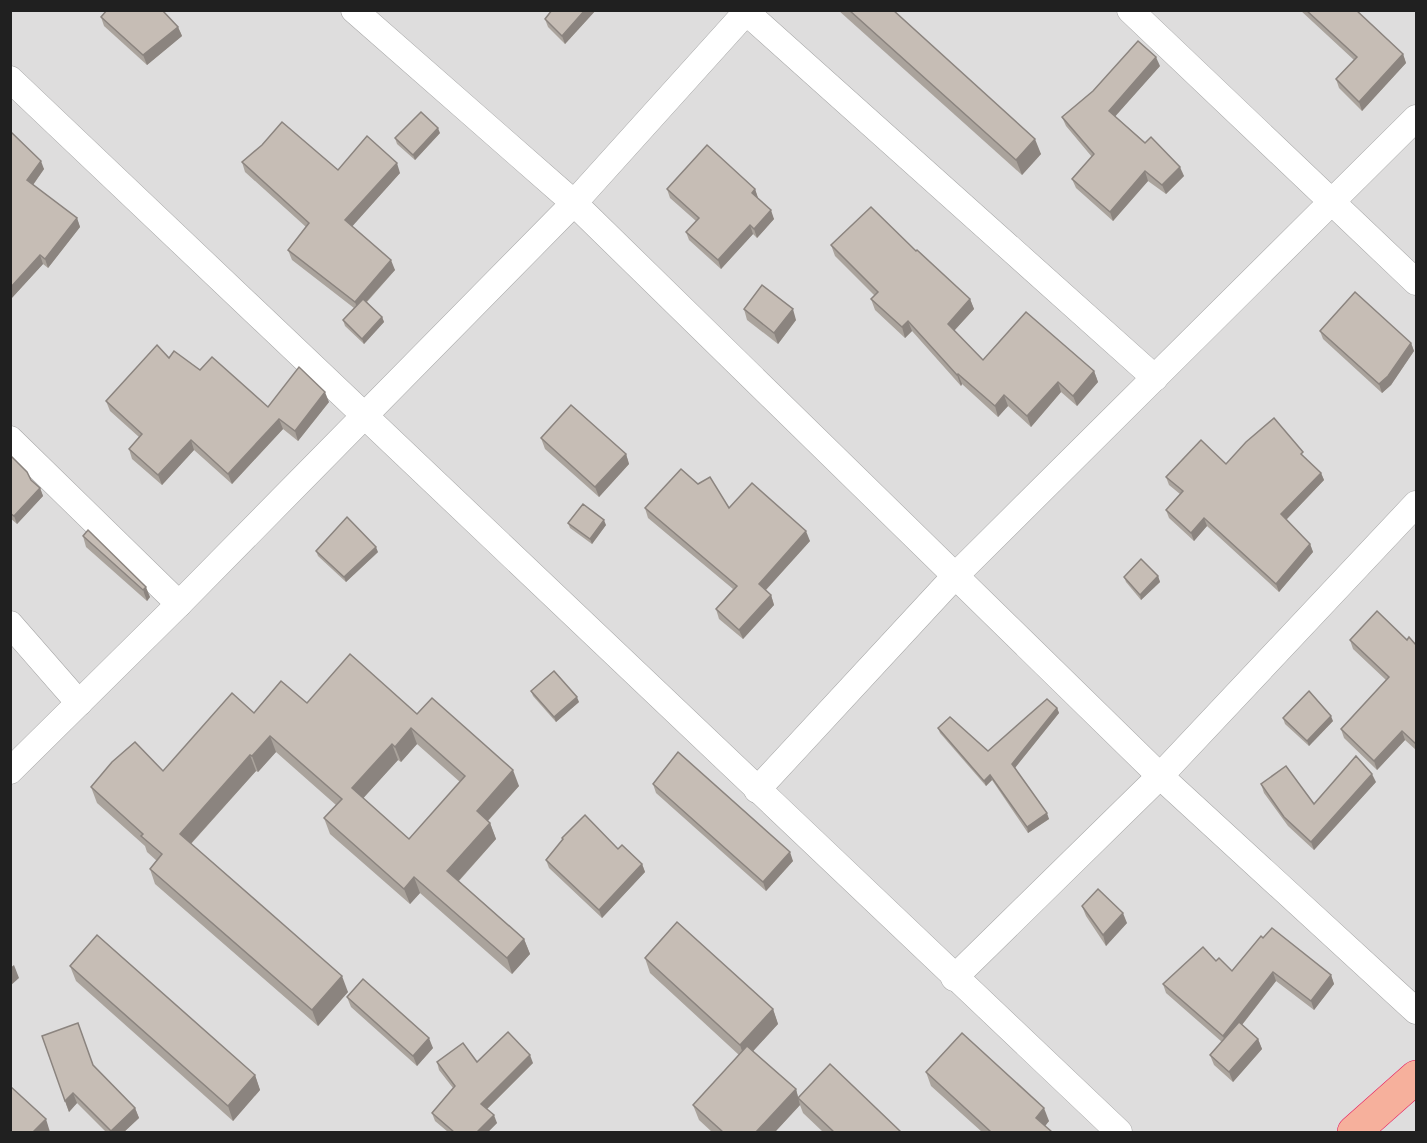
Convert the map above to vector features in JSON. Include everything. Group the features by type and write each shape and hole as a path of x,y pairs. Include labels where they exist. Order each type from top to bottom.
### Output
{"highway":[{"path":"1354,1132 1416,1077"}],"street":[{"path":"354,10 574,203 1160,776 1416,1011"},
{"path":"1130,10 1416,282"},
{"path":"10,771 179,604 574,203 746,11 1155,378"},
{"path":"10,79 954,978 1119,1132"},
{"path":"757,790 956,575 1333,203 1416,118"},
{"path":"10,439 179,604"},
{"path":"954,978 1160,776 1416,504"},
{"path":"10,624 79,703"}],"shaded area":[{"path":"11,11 1416,11 1416,1132 11,1132"}],"building":[{"path":"107,10 162,10 178,27 143,55 101,17"},
{"path":"552,10 585,10 562,36 545,19"},
{"path":"849,10 893,10 1035,139 1016,160"},
{"path":"1306,10 1356,10 1403,54 1359,102 1336,79 1357,57"},
{"path":"1138,41 1156,57 1109,111 1145,143 1151,137 1180,167 1162,185 1145,171 1110,212 1072,179 1094,154 1062,117 1093,91"},
{"path":"421,112 438,128 413,155 395,138"},
{"path":"282,122 338,170 367,136 397,163 345,220 391,260 355,302 288,250 309,223 242,162 262,145"},
{"path":"10,133 41,161 27,180 77,218 45,259 40,255 10,288"},
{"path":"707,145 755,189 752,193 771,210 754,229 750,225 718,260 686,232 699,218 667,189"},
{"path":"871,207 970,299 948,324 983,360 1026,312 1094,371 1073,396 1058,382 1027,416 1004,395 995,406 957,375 908,321 902,327 871,299 878,292 831,245"},
{"path":"762,285 793,309 774,333 744,309"},
{"path":"1355,292 1411,343 1388,376 1379,384 1320,331"},
{"path":"363,299 382,317 362,339 343,320"},
{"path":"157,345 169,358 174,351 200,370 212,357 268,407 299,367 325,392 295,431 279,419 228,474 191,440 158,475 129,449 142,434 106,401"},
{"path":"571,405 626,454 595,487 541,438"},
{"path":"1274,418 1303,452 1301,454 1321,473 1281,514 1310,544 1276,584 1204,518 1191,533 1166,510 1183,491 1166,477 1201,440 1226,464 1246,442"},
{"path":"10,455 40,488 14,516 10,513"},
{"path":"681,469 698,484 710,477 729,508 752,483 806,531 759,584 771,595 739,630 716,609 737,586 645,508"},
{"path":"583,504 604,520 590,539 568,523"},
{"path":"347,517 376,547 344,577 316,551"},
{"path":"88,530 146,587 143,590 83,536"},
{"path":"1141,559 1158,576 1140,595 1124,577"},
{"path":"1377,611 1407,640 1409,637 1416,645 1416,744 1402,731 1374,761 1341,729 1389,677 1350,640"},
{"path":"350,654 417,714 432,698 513,770 477,811 490,823 447,871 524,939 507,958 414,877 404,889 324,818 342,799 270,736 252,756 250,755 180,834 342,976 312,1010 150,869 162,854 91,787 112,762 135,742 163,771 232,693 254,713 281,681 307,703","holes":["411,728 465,776 409,839 352,788 392,744 395,747"]},
{"path":"554,671 577,697 554,717 531,691"},
{"path":"1309,691 1331,716 1307,741 1283,718"},
{"path":"1047,699 1057,708 1012,764 1047,813 1027,827 990,775 984,781 938,728 950,717 988,751"},
{"path":"678,752 790,852 763,882 653,784"},
{"path":"1356,756 1372,774 1311,842 1284,817 1261,784 1286,766 1314,804"},
{"path":"585,815 618,849 622,845 642,864 599,910 546,860 562,838"},
{"path":"1098,889 1123,913 1103,935 1082,906"},
{"path":"677,922 773,1009 740,1045 645,958"},
{"path":"1272,928 1331,975 1311,1001 1273,972 1223,1036 1163,984 1203,947 1216,961 1219,958 1232,971 1261,936 1263,938"},
{"path":"97,935 255,1075 228,1106 70,966"},
{"path":"363,979 429,1038 413,1056 347,997"},
{"path":"1239,1022 1258,1039 1229,1072 1210,1055"},
{"path":"78,1023 93,1065 135,1108 111,1131 73,1093 65,1101 42,1036"},
{"path":"508,1032 530,1055 481,1104 494,1115 477,1132 454,1132 432,1113 455,1086 437,1062 463,1043 477,1062"},
{"path":"962,1033 1044,1108 1036,1118 1052,1132 991,1132 926,1072"},
{"path":"747,1046 796,1089 756,1132 723,1132 693,1105"},
{"path":"830,1064 901,1132 834,1132 798,1098"},
{"path":"10,1086 46,1119 33,1132 10,1132"}]}
